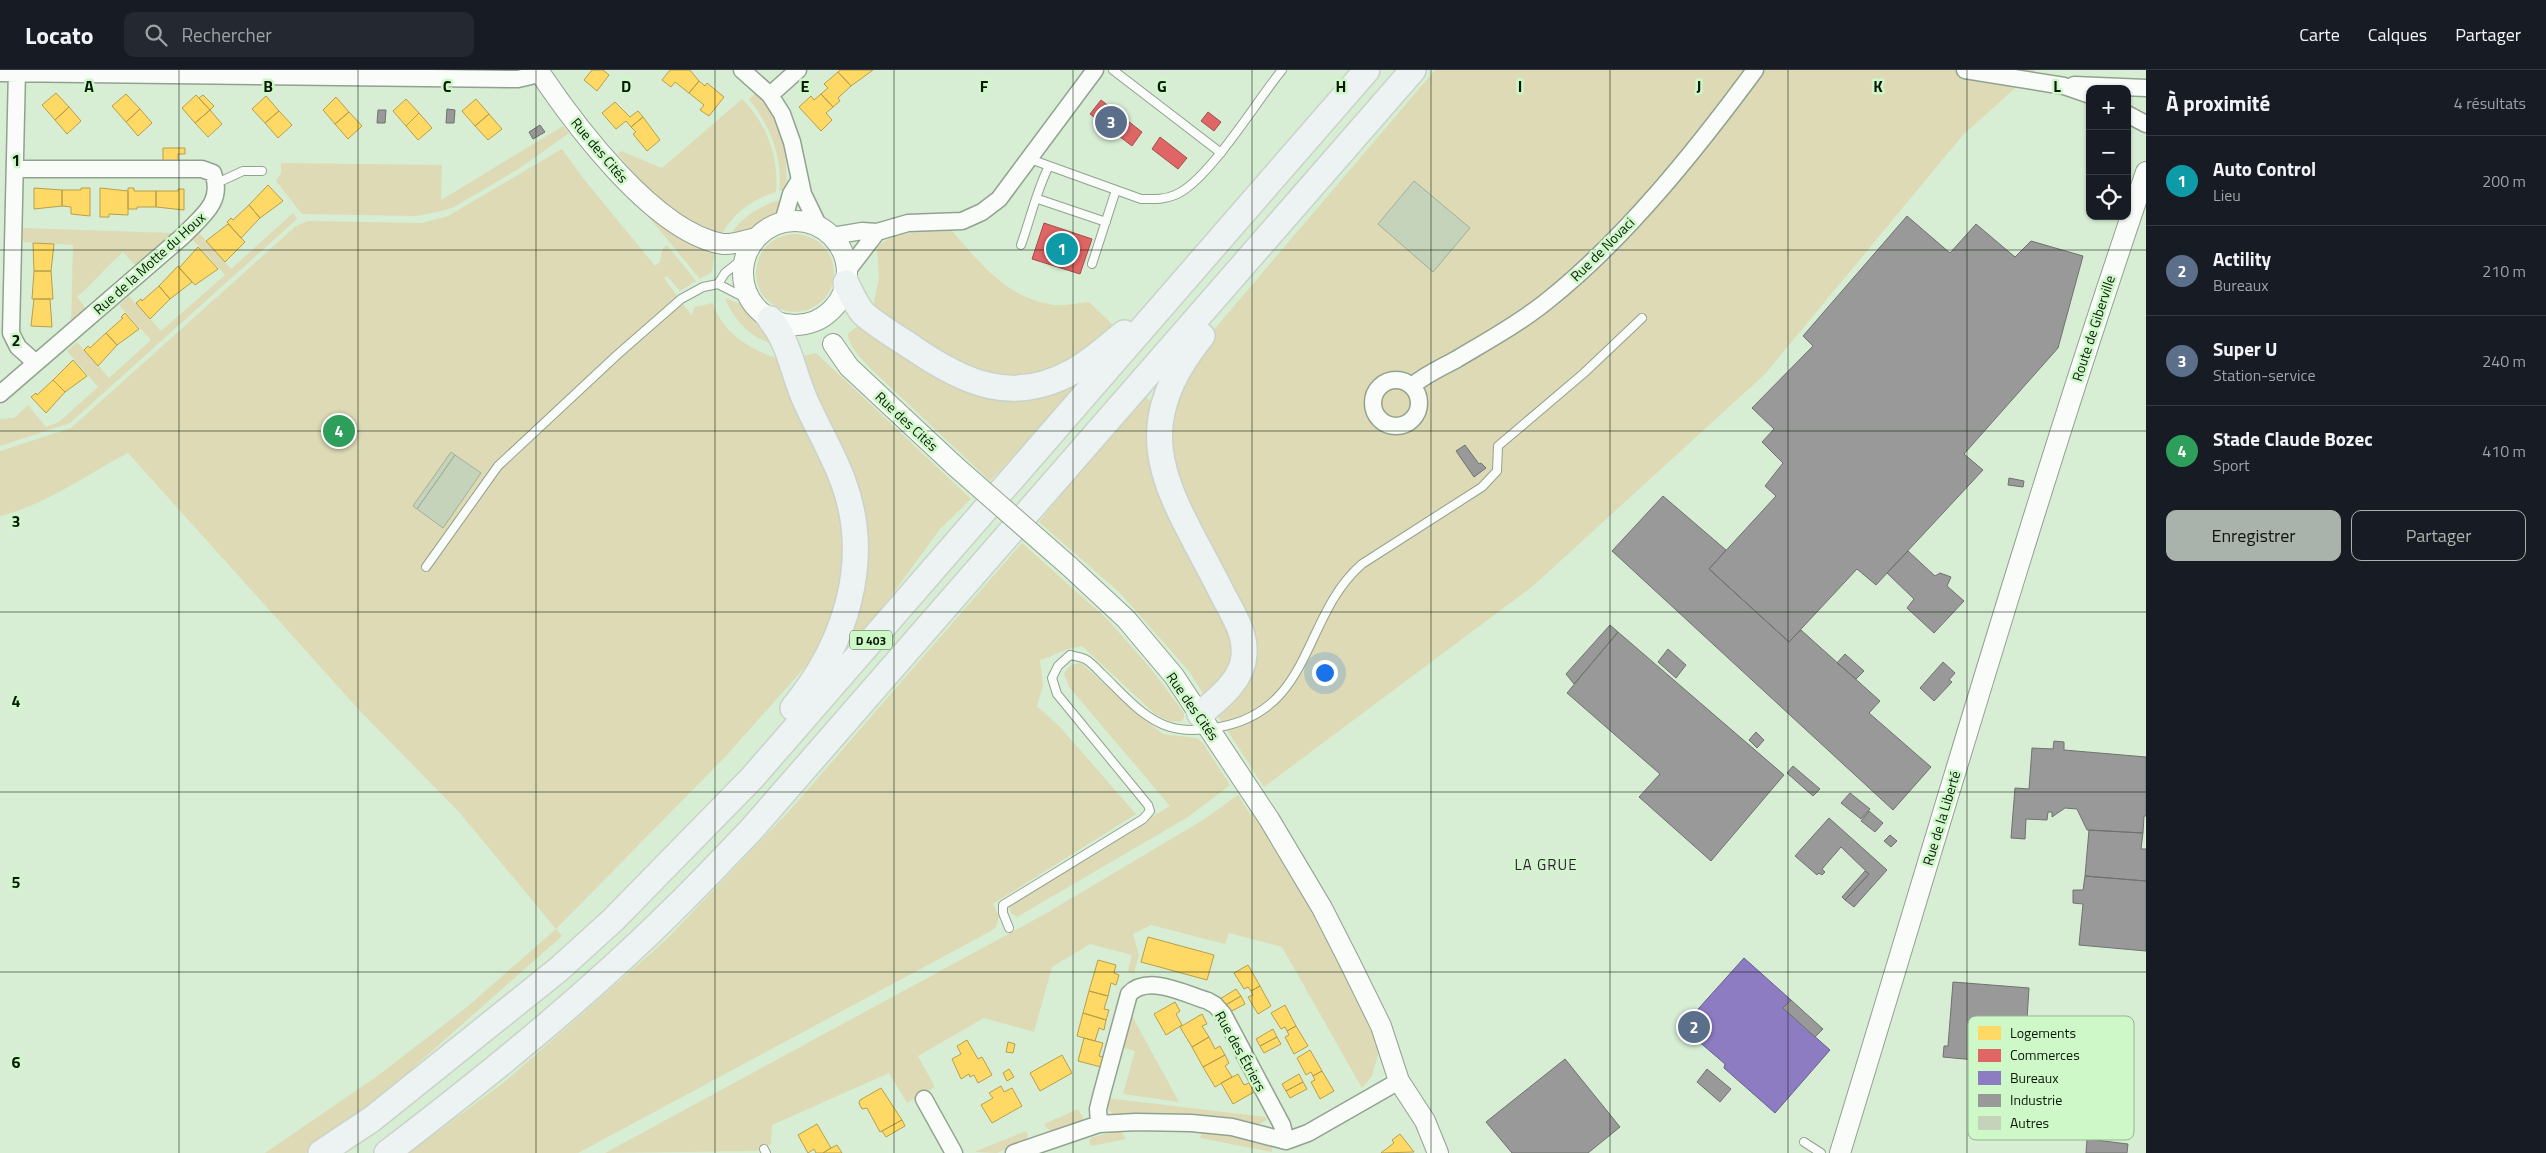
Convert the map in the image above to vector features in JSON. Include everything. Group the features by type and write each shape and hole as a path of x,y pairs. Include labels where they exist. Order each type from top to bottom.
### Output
{"main road":[{"name":"D 403","path":"321,1153 372,1119 559,969 614,920 752,778 1367,70"},
{"name":"D 403","path":"386,1153 508,1058 586,990 670,913 751,830 1413,70"},
{"path":"846,277 863,312 940,366 960,377 982,384 1011,388 1045,382 1073,372 1170,297"},
{"path":"1205,721 1234,682 1241,668 1244,643 1240,629 1171,491 1164,473 1158,435 1161,408 1169,385 1192,348 1220,312 1230,281"},
{"path":"752,778 772,733 803,696 835,643 848,605 854,572 854,530 844,482 802,392 784,341 770,319"}],"street":[{"path":"0,73 17,71 518,79 531,76 538,70"},
{"name":"Rue des Cités","path":"538,70 619,174 659,210 687,229 721,244 730,244 756,238"},
{"path":"742,70 770,95 782,114 796,157 799,181 806,204 842,252 846,277"},
{"path":"770,95 798,70"},
{"path":"799,181 791,194 783,222 802,221 826,232 877,232 908,223 962,221 982,212 999,199 1095,70"},
{"name":"Rue de Novaci","path":"1412,386 1424,376 1456,360 1546,302 1583,271 1620,234 1713,126 1755,70"},
{"path":"1965,70 2064,86 2086,94"},
{"path":"17,71 15,169 6,240 7,333 36,363"},
{"path":"2064,86 2079,84 2146,88"},
{"path":"2131,116 2146,124"},
{"path":"15,169 202,170 213,173 217,183"},
{"name":"Route de Giberville","path":"2043,484 2085,351 2146,172"},
{"name":"Rue de la Motte du Houx","path":"0,394 183,236 211,207 217,194 217,183"},
{"name":"Rue des Cités","path":"744,258 756,238 768,228 783,222"},
{"path":"833,344 837,337 834,307 846,277 877,232"},
{"path":"744,258 743,280 751,301 770,319 780,323 802,325 820,319 834,307"},
{"name":"Rue des Cités","path":"802,325 825,344 833,344 849,367 955,466 1108,601 1174,676 1269,820 1322,908 1382,1026 1399,1081 1425,1121 1438,1153"},
{"name":"Rue de la Liberté","path":"1840,1153 2043,484"},
{"name":"Rue des Étriers","path":"1099,1124 1098,1109 1129,994 1135,987 1154,985 1215,1005 1223,1014 1282,1125 1284,1147"},
{"path":"1014,1153 1099,1124 1191,1123 1232,1127 1284,1147 1399,1081"},
{"path":"924,1099 954,1153"}],"lane":[{"path":"1113,70 1221,153"},
{"path":"1030,159 1141,199 1160,200 1176,195 1191,186 1221,153 1261,95 1282,70"},
{"path":"1021,245 1038,199 1042,180 1049,166"},
{"path":"217,183 243,170 262,171"},
{"path":"1092,264 1116,190"},
{"path":"1038,199 1106,222"},
{"path":"426,567 498,466 680,299 703,288 718,284 726,273 744,258"},
{"path":"718,284 751,301"},
{"path":"1009,928 1003,913 1002,904 1143,819 1150,811 1148,805 1057,694 1052,678 1058,666 1070,656 1085,659 1150,718 1172,728 1205,721 1245,719 1279,695 1308,654 1334,594 1349,575 1362,564 1482,487 1497,471 1498,446 1584,373 1642,318"},
{"path":"1804,1142 1821,1153"}],"shaded area":[{"path":"1435,70 2035,70 1963,135 1765,374 1533,586 1264,787 1188,670 1119,592 1039,522 1140,398 1146,397 1153,404 1200,346"},
{"path":"756,93 777,126 784,150 787,176 786,189 779,191 780,178 777,154 769,131 749,99"},
{"path":"742,99 758,119 770,142 775,166 776,192 745,207 733,218 722,233 691,220 677,211 652,191 618,154 621,151 662,168"},
{"path":"563,126 569,133 520,168 454,207 416,216 302,214 276,181 281,173 281,163 442,165 441,200"},
{"path":"562,149 583,178 655,266 660,262 662,250 667,245 696,281 680,291 667,276 664,278 692,316 694,307 713,303 717,314 730,332 758,351 779,359 827,468 838,499 844,531 844,570 839,600 813,658 725,757 556,929 459,812 360,711 128,453 50,497 18,511 0,516 0,451 71,428 296,226 308,221 422,223 448,216"},
{"path":"634,199 715,249 712,272 700,279"},
{"path":"783,199 776,213 763,219 741,235 731,234 747,216 768,204"},
{"path":"293,213 297,219 70,423 0,446 0,419 14,418 28,405 46,427 59,422 98,387 67,351 77,342 109,378 151,340 119,305 129,296 161,331 225,275 192,239 199,233 231,269"},
{"path":"23,228 172,233 137,264 134,264 123,252 77,297 87,310 71,324 73,245 23,242"},
{"path":"952,231 984,267 1009,287 1038,301 1054,305 1089,302 1115,327 1064,367 1004,380 955,365 873,306 879,278 877,247 885,241 903,235"},
{"path":"787,234 803,234 817,240 828,251 834,265 834,281 828,295 817,306 803,312 787,312 773,306 762,295 756,281 756,265 762,251 773,240"},
{"path":"725,298 740,304 753,320 769,331 776,345 751,334 744,328 733,314"},
{"path":"861,323 962,386 1079,377 1081,383 990,481 867,365 852,347 848,334"},
{"path":"816,353 971,499 940,529 861,637 851,626 862,566 798,357"},
{"path":"1022,543 1108,620 1152,670 1184,713 1184,718 1181,722 1169,721 1155,714 1082,646 1071,648 1040,660 1043,685 1037,706 1059,726 1136,814 993,904 999,916 996,927 991,931 578,1153 409,1153 507,1080 667,939 791,809"},
{"path":"1081,663 1163,734 1196,738 1203,743 1230,785 1188,817 1017,917 1011,913 1009,907 1012,902 1170,806 1069,687 1064,674 1071,666"},
{"path":"1238,795 1250,814 1253,813 1321,926 1366,1012 1379,1051 1372,1076 1362,1088 1282,947 1229,933 1225,944 1151,925 1133,934 1139,955 1134,973 1128,971 1132,955 1090,944 1052,967 1034,1032 984,1018 918,1056 935,1087 907,1103 889,1073 772,1125 771,1144 756,1151 605,1153 1045,914 1203,820"},
{"path":"556,929 562,936 415,1066 399,1086 306,1153 265,1153 376,1077 467,1007"},
{"path":"1131,1014 1179,1102 1123,1094 1135,1051 1120,1047"},
{"path":"1106,1098 1266,1117 1266,1120 1258,1125 1199,1116 1117,1117 1108,1110"},
{"path":"1078,1109 1083,1117 1083,1122 1054,1132 1049,1130 1044,1124"},
{"path":"1026,1131 1028,1136 1025,1141 997,1153 974,1152"},
{"path":"1121,1131 1126,1139 1091,1146 1089,1141 1092,1137"},
{"path":"1203,1131 1228,1133 1272,1145 1272,1152 1200,1138"}],"building: Logements":[{"path":"592,70 603,70 609,75 597,91 584,80"},
{"path":"670,70 690,70 699,81 689,93 675,82 671,87 662,80"},
{"path":"840,70 873,70 851,86 838,72"},
{"path":"838,72 851,86 838,98 840,101 833,107 821,94 828,88 824,84"},
{"path":"699,81 705,86 707,83 724,97 709,116 700,110 704,105 689,93"},
{"path":"56,93 69,107 55,120 42,105"},
{"path":"126,94 140,109 126,122 112,106"},
{"path":"821,94 833,107 826,113 832,120 821,131 799,107 811,96 814,100"},
{"path":"196,95 210,110 195,123 182,108"},
{"path":"203,95 214,106 210,110 199,98"},
{"path":"266,96 279,111 265,123 252,109"},
{"path":"336,97 349,112 335,124 323,110"},
{"path":"406,99 419,113 406,126 393,111"},
{"path":"476,99 489,114 475,126 462,111"},
{"path":"615,102 630,117 638,111 643,117 631,127 626,121 616,129 602,113"},
{"path":"69,107 81,121 67,134 55,120"},
{"path":"140,109 152,123 138,136 126,122"},
{"path":"210,110 222,124 208,137 195,123"},
{"path":"279,111 292,125 278,138 265,123"},
{"path":"349,112 362,126 348,139 335,124"},
{"path":"419,113 432,128 418,140 406,126"},
{"path":"489,114 502,129 488,140 475,126"},
{"path":"643,117 660,140 647,151 633,134 636,132 631,127"},
{"path":"163,148 185,148 185,154 178,154 178,161 163,161"},
{"path":"268,185 283,201 260,218 249,205"},
{"path":"34,188 62,190 62,206 34,209"},
{"path":"81,188 90,188 90,216 71,214 71,207 62,206 62,190 81,190"},
{"path":"100,188 128,191 128,215 109,214 109,217 100,217"},
{"path":"128,188 134,188 134,191 156,191 156,207 128,209"},
{"path":"178,189 184,189 184,210 156,207 156,191 178,191"},
{"path":"249,205 260,218 241,238 227,222 231,218 233,220"},
{"path":"228,224 245,242 225,262 206,241"},
{"path":"33,243 54,244 51,271 34,271"},
{"path":"198,247 218,269 195,285 179,268"},
{"path":"178,266 192,282 170,299 159,286"},
{"path":"34,271 51,271 53,299 32,299"},
{"path":"159,286 170,299 150,319 136,303 141,299 142,301"},
{"path":"34,299 50,299 52,327 31,326"},
{"path":"125,313 139,329 117,345 106,333 123,318 121,317"},
{"path":"106,333 117,345 98,366 84,350 88,346 90,348"},
{"path":"73,360 87,376 65,392 53,380"},
{"path":"53,380 65,392 46,413 31,397 36,393 37,395"},
{"path":"1148,937 1214,955 1207,980 1141,962"},
{"path":"1098,960 1116,965 1114,973 1119,975 1116,985 1111,983 1108,996 1089,991"},
{"path":"1248,965 1260,986 1251,991 1248,987 1244,989 1234,973"},
{"path":"1260,986 1271,1006 1258,1014 1248,997 1253,995 1251,991"},
{"path":"1236,989 1241,996 1224,1006 1220,999"},
{"path":"1089,991 1108,996 1104,1009 1109,1010 1106,1020 1083,1013"},
{"path":"1241,996 1245,1004 1228,1013 1224,1006"},
{"path":"1175,1002 1180,1011 1176,1014 1182,1025 1166,1035 1154,1014"},
{"path":"1285,1005 1296,1026 1287,1031 1285,1027 1281,1029 1271,1013"},
{"path":"1083,1013 1106,1020 1104,1030 1099,1028 1095,1041 1077,1036"},
{"path":"1202,1014 1207,1024 1202,1026 1209,1037 1192,1047 1180,1027"},
{"path":"1296,1026 1308,1046 1294,1054 1285,1037 1289,1035 1287,1031"},
{"path":"1273,1029 1277,1037 1260,1046 1256,1039"},
{"path":"1209,1037 1215,1049 1220,1046 1225,1055 1203,1067 1192,1047"},
{"path":"1277,1037 1281,1044 1264,1053 1260,1046"},
{"path":"1084,1038 1103,1043 1099,1056 1104,1057 1101,1067 1078,1061"},
{"path":"967,1040 978,1059 982,1057 992,1075 978,1083 974,1075 970,1077 969,1074 961,1079 952,1059 961,1054 957,1046"},
{"path":"1008,1042 1015,1044 1013,1053 1006,1052"},
{"path":"1310,1050 1322,1071 1313,1076 1311,1072 1306,1075 1297,1058"},
{"path":"1062,1055 1072,1073 1040,1091 1030,1073"},
{"path":"1225,1055 1229,1063 1225,1066 1232,1077 1215,1087 1203,1067"},
{"path":"1009,1069 1014,1077 1007,1081 1003,1073"},
{"path":"1322,1071 1334,1091 1320,1099 1311,1082 1315,1080 1313,1076"},
{"path":"1238,1074 1244,1085 1249,1083 1254,1092 1233,1104 1221,1083"},
{"path":"1299,1074 1303,1082 1286,1091 1282,1084"},
{"path":"1303,1082 1307,1089 1290,1098 1286,1091"},
{"path":"1001,1086 1004,1092 1012,1088 1022,1106 992,1123 981,1105 993,1098 989,1093"},
{"path":"881,1088 902,1120 880,1132 867,1108 862,1109 859,1103 860,1100"},
{"path":"902,1120 905,1126 886,1137 882,1131"},
{"path":"817,1124 831,1148 823,1153 816,1153 814,1149 808,1153 798,1135"},
{"path":"1400,1134 1414,1152 1381,1153 1394,1143 1392,1140"},
{"path":"837,1145 842,1153 823,1153 831,1148"}],"building: Commerces":[{"path":"1101,100 1142,132 1132,146 1090,114"},
{"path":"1208,112 1221,122 1214,131 1201,121"},
{"path":"1160,137 1187,158 1178,169 1152,149"},
{"path":"1044,223 1092,239 1080,274 1032,259"}],"building: Bureaux":[{"path":"1744,958 1791,1000 1783,1008 1830,1050 1775,1113 1724,1068 1725,1064 1682,1027"}],"building: Industrie":[{"path":"447,109 455,110 454,123 446,123"},
{"path":"378,110 386,110 385,123 377,123"},
{"path":"540,125 545,132 533,139 529,132"},
{"path":"1907,216 1950,253 1976,224 2015,257 2031,241 2083,256 2058,348 1964,454 1983,470 1876,585 1857,569 1789,642 1709,569 1776,496 1765,486 1783,463 1762,442 1774,429 1752,408 1813,346 1803,336"},
{"path":"1465,445 1479,464 1481,463 1486,468 1474,477 1456,451"},
{"path":"2009,478 2024,481 2023,487 2008,485"},
{"path":"1663,496 1726,550 1709,569 1789,642 1801,630 1880,701 1869,713 1931,767 1893,810 1612,551"},
{"path":"1908,551 1935,576 1940,573 1951,577 1947,586 1964,601 1934,633 1907,608 1914,599 1887,573"},
{"path":"1610,625 1618,632 1574,684 1566,674"},
{"path":"1618,632 1784,775 1711,861 1639,797 1660,774 1567,693"},
{"path":"1668,649 1686,665 1676,678 1658,662"},
{"path":"1845,654 1864,671 1856,679 1837,663"},
{"path":"1943,662 1955,673 1949,680 1952,682 1934,701 1920,688"},
{"path":"1756,732 1764,740 1757,748 1749,740"},
{"path":"2054,741 2064,742 2064,750 2146,757 2146,816 2144,816 2143,833 2087,830 2077,809 2065,808 2052,817 2052,812 2048,812 2047,820 2026,819 2025,839 2011,838 2015,788 2029,789 2032,748 2053,749"},
{"path":"1793,766 1820,789 1813,796 1787,773"},
{"path":"1850,793 1870,809 1861,819 1841,803"},
{"path":"1869,811 1883,823 1875,832 1861,821"},
{"path":"1829,818 1887,870 1854,907 1845,900 1869,874 1841,847 1822,869 1825,872 1822,875 1819,873 1817,875 1795,856"},
{"path":"2089,830 2143,833 2141,849 2146,849 2146,881 2085,876"},
{"path":"1890,835 1897,841 1891,847 1884,841"},
{"path":"1865,871 1869,874 1845,900 1842,897"},
{"path":"2085,876 2146,881 2146,951 2079,945 2083,904 2073,903 2073,890 2083,890"},
{"path":"1953,982 2029,988 2027,1016 1968,1016 1968,1059 1943,1057 1944,1046 1948,1046"},
{"path":"1791,1000 1823,1029 1815,1037 1783,1008"},
{"path":"1565,1059 1620,1127 1588,1153 1512,1153 1486,1122"},
{"path":"1707,1069 1731,1089 1720,1102 1697,1082"},
{"path":"2087,1140 2128,1144 2127,1153 2086,1153"}],"building: Autres":[{"path":"1414,181 1470,228 1433,272 1378,224"},
{"path":"451,452 455,455 417,509 413,506"},
{"path":"455,455 481,473 443,528 417,509"}],"place":[{"name":"Super U","path":"1111,122"},
{"name":"Auto Control","path":"1062,249"},
{"name":"Stade Claude Bozec","path":"339,431"},
{"name":"Actility","path":"1694,1027"}],"district":[{"name":"LA GRUE","path":"1546,864"}]}
